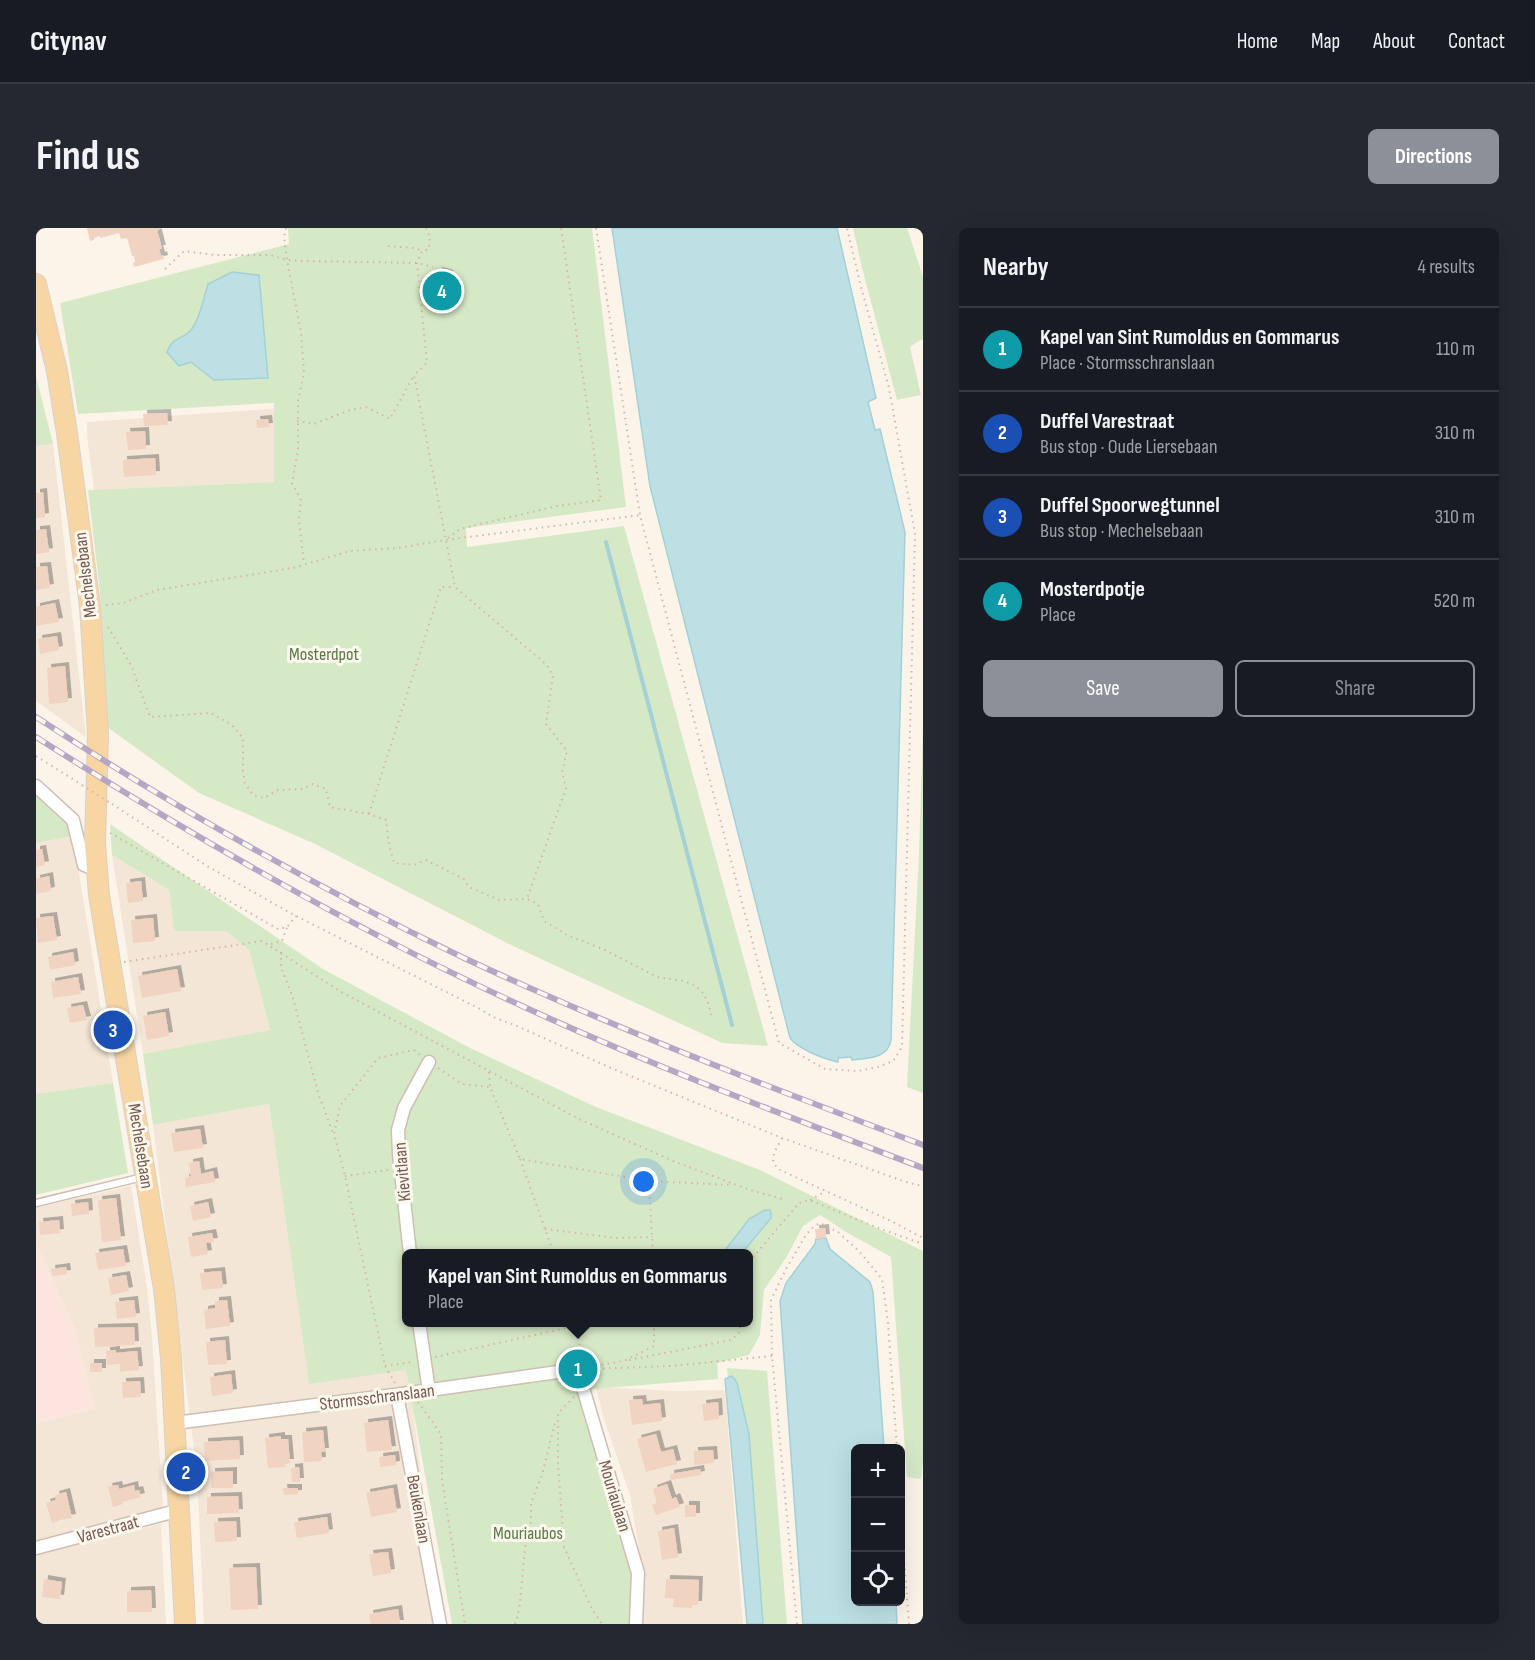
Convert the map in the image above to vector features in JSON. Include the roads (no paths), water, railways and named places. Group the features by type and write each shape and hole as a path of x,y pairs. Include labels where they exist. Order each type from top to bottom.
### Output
{"main road":[{"name":"Mechelsebaan","path":"36,284 57,371 68,433 90,606 98,734 95,843 99,895 165,1289 180,1510"},
{"path":"180,1510 185,1624"}],"street":[{"path":"36,786 73,820 84,865 97,870"},
{"name":"Kievitlaan","path":"409,1249 398,1130 404,1108 429,1062"},
{"path":"420,1327 429,1390"},
{"name":"Stormsschranslaan","path":"175,1423 579,1369"},
{"name":"Mouriaulaan","path":"579,1369 638,1573 636,1624"},
{"name":"Beukenlaan","path":"403,1394 440,1624"},
{"name":"Varestraat","path":"36,1548 180,1510"}],"lane":[{"path":"36,1203 146,1176"}],"water":[{"path":"612,228 837,228 876,398 868,402 875,430 880,429 905,532 891,1040 886,1051 870,1058 852,1060 851,1057 838,1058 838,1062 805,1050 790,1038 650,486"},
{"path":"232,272 259,275 268,378 214,380 191,362 179,366 167,352 175,340 191,330 199,314 208,284"},
{"path":"765,1210 770,1210 771,1218 745,1249 726,1249 749,1219"},
{"path":"826,1238 830,1249 870,1282 873,1292 884,1444 851,1444 851,1606 896,1606 897,1624 803,1624 780,1301 786,1283 815,1244 816,1239"},
{"path":"731,1376 737,1383 749,1434 763,1624 747,1624 725,1379"}],"waterway":[{"path":"606,542 732,1025"}],"railway":[{"path":"36,717 140,783 246,845 464,958 634,1033 923,1145"},
{"path":"36,737 209,843 327,909 448,971 560,1023 663,1067 923,1168"}],"place":[{"name":"Mosterdpotje","path":"442,291"},
{"name":"Duffel Spoorwegtunnel","path":"113,1030"},
{"name":"Kapel van Sint Rumoldus en Gommarus","path":"578,1369"},
{"name":"Duffel Varestraat","path":"186,1472"}],"park label":[{"name":"Mosterdpot","path":"324,654"},
{"name":"Mouriaubos","path":"528,1533"}]}
